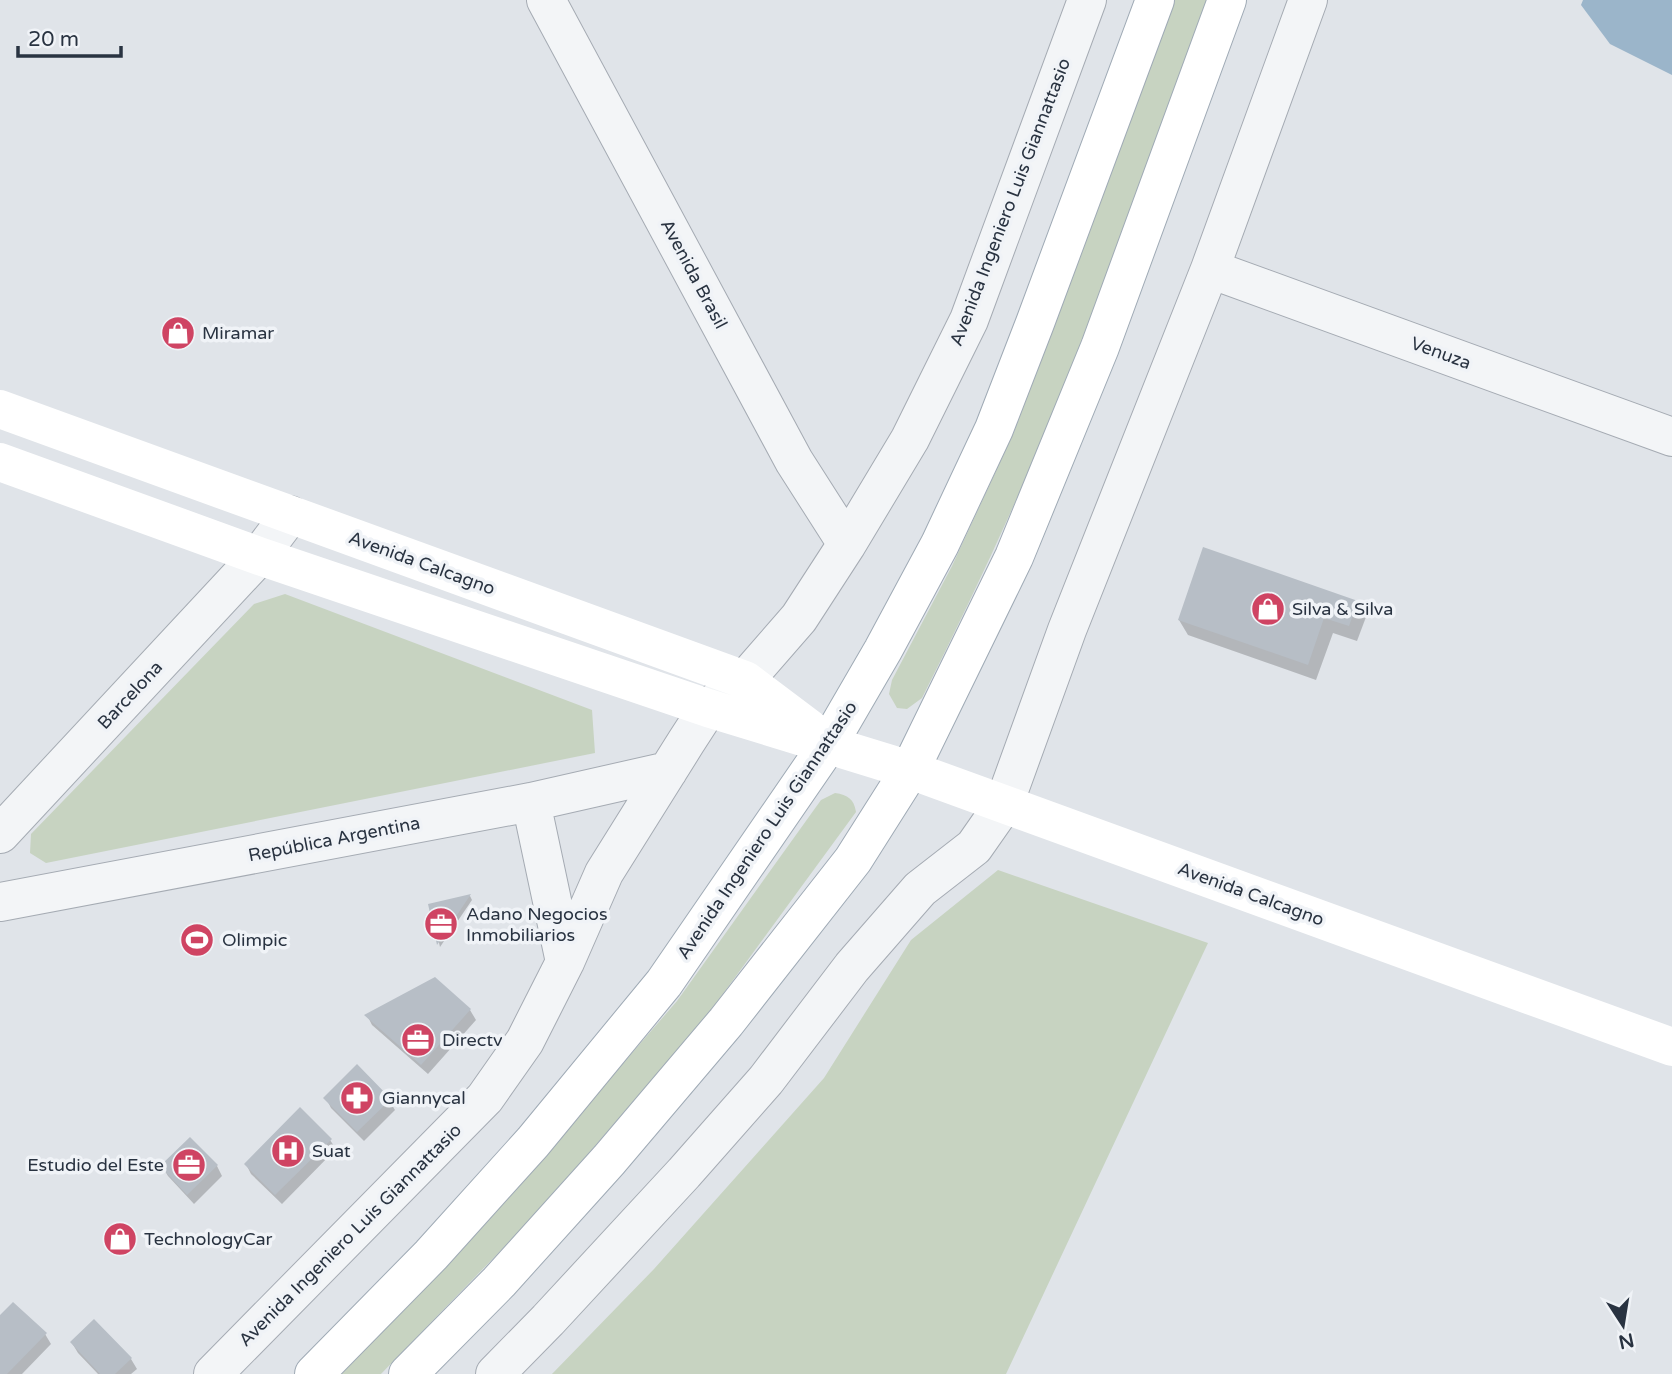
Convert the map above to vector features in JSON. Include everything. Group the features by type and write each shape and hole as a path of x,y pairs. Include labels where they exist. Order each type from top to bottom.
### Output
{"main road":[{"name":"Avenida Ingeniero Luis Giannattasio","path":"314,1374 431,1255 533,1142 664,984 829,743 940,544 994,429 1154,0"},
{"path":"408,1374 499,1282 609,1160 726,1022 853,860 909,770 1014,557 1100,347 1227,0"},
{"name":"Avenida Calcagno","path":"0,409 745,680 829,743"},
{"name":"Avenida Calcagno","path":"0,462 259,556 708,708 829,743 909,770 1672,1047"}],"street":[{"name":"Avenida Brasil","path":"546,0 794,461 847,544"},
{"name":"Avenida Ingeniero Luis Giannattasio","path":"213,1374 485,1098 525,1041 565,962 604,873 708,708 745,680 799,618 847,544 909,439 969,320 1087,0"},
{"path":"495,1374 684,1173 766,1080 860,958 920,889 974,847 1003,804 1067,630 1210,269 1308,0"},
{"name":"Venuza","path":"1210,269 1672,438"},
{"name":"Barcelona","path":"0,834 259,556 290,515"},
{"name":"República Argentina","path":"0,902 531,802 668,771"},
{"path":"531,802 565,962"}],"green space":[{"path":"1171,0 1207,0 1098,302 1025,479 944,655 922,698 907,709 897,708 889,694 892,680 952,566 1014,432"},
{"path":"285,594 592,710 595,753 46,863 30,853 31,834 254,604"},
{"path":"835,793 850,798 856,812 709,1013 541,1209 381,1374 336,1374 517,1186 677,1001 821,800"},
{"path":"998,870 1208,943 1006,1374 552,1374 654,1269 824,1078 911,940"}],"water":[{"path":"1583,0 1672,0 1672,75 1610,44 1581,5"}],"building":[{"name":"Silva & Silva","path":"1203,547 1358,601 1349,626 1324,618 1308,665 1178,620"},
{"name":"Adano Negocios Inmobiliarios","path":"471,894 437,945 428,904"},
{"name":"Directv","path":"435,977 471,1009 421,1065 364,1015"},
{"name":"Giannycal","path":"357,1064 391,1099 357,1132 323,1098"},
{"name":"Suat","path":"300,1107 332,1139 275,1195 244,1164"},
{"name":"Estudio del Este","path":"190,1137 218,1165 187,1195 160,1166"},
{"path":"13,1302 47,1333 7,1374 0,1374 0,1315"},
{"path":"94,1319 132,1358 115,1374 100,1374 70,1342"}],"place":[{"name":"Miramar","path":"178,333"},
{"name":"Silva & Silva","path":"1268,609"},
{"name":"Adano Negocios Inmobiliarios","path":"441,924"},
{"name":"Olimpic","path":"197,940"},
{"name":"Directv","path":"418,1040"},
{"name":"Giannycal","path":"357,1098"},
{"name":"Suat","path":"288,1151"},
{"name":"Estudio del Este","path":"189,1165"},
{"name":"TechnologyCar","path":"120,1239"}]}
